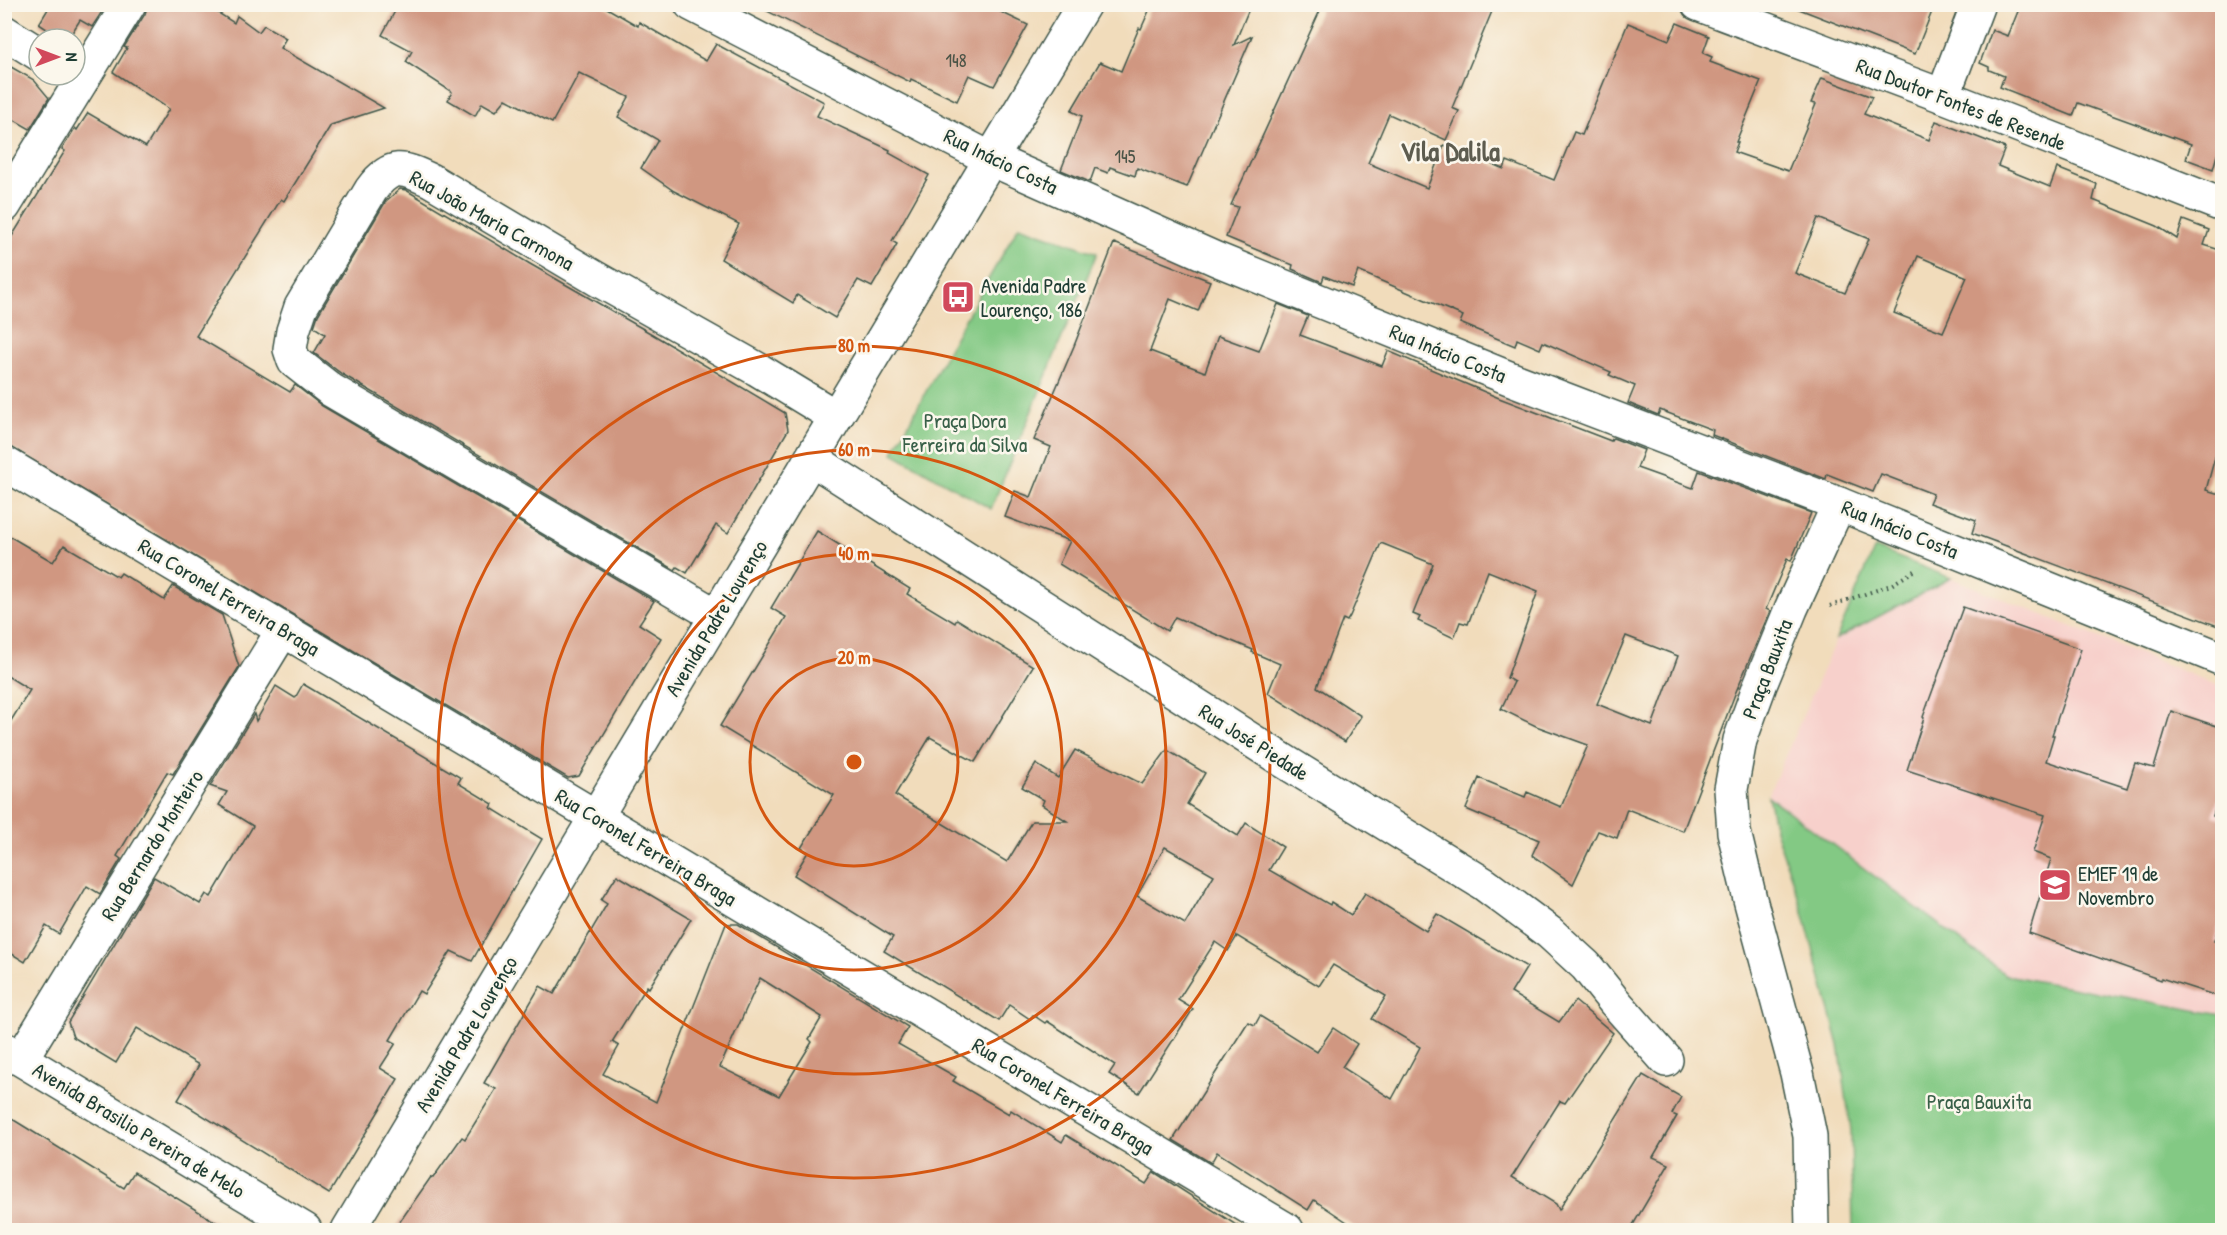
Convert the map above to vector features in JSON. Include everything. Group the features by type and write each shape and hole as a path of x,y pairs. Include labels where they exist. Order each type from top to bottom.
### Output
{"street":[{"path":"87,64 129,4"},
{"name":"Rua Inácio Costa","path":"691,4 991,159 1238,268 1509,378 1839,504 2223,659"},
{"name":"Avenida Padre Lourenço","path":"348,1230 1084,4"},
{"name":"Rua Doutor Fontes de Resende","path":"1698,4 2223,205"},
{"path":"1943,96 1978,4"},
{"path":"4,32 27,46"},
{"path":"4,206 72,87"},
{"name":"Rua João Maria Carmona","path":"717,616 331,390 294,361 290,350 292,331 301,307 381,176 393,170 408,170 432,181 836,417"},
{"name":"Rua José Piedade","path":"812,459 1274,754 1484,884 1550,933 1586,966 1666,1060"},
{"name":"Rua Coronel Ferreira Braga","path":"4,463 1287,1230"},
{"name":"Praça Bauxita","path":"1812,1230 1810,1136 1797,1073 1734,832 1731,789 1740,740 1760,685 1839,504"},
{"name":"Rua Bernardo Monteiro","path":"13,1054 283,630"},
{"name":"Avenida Brasilio Pereira de Melo","path":"13,1054 305,1230"}],"path":[{"path":"1786,621 1892,585 1950,549"}],"shaded area":[{"name":"EMEF 19 de Novembro","path":"1951,578 2222,687 2222,1015 2006,975 1768,796 1836,639"}],"green space":[{"name":"Praça Dora Ferreira da Silva","path":"1019,226 1097,253 991,509 893,453 960,328"},
{"path":"1875,548 1951,578 1836,639"},
{"name":"Praça Bauxita","path":"1768,796 2006,975 2222,1015 2222,1230 1853,1230 1851,1131 1839,1045 1802,908 1775,830"}],"building":[{"path":"51,4 107,4 92,27 80,20 76,27 44,27 39,24"},
{"path":"148,4 204,4 234,23 237,16 259,32 264,25 286,38 280,48 384,108 331,125 284,201 281,199 196,336 290,392 295,385 322,406 654,601 639,624 661,638 579,776 568,778 4,443 4,249 65,151 62,149 88,113 146,147 169,109 113,72 127,48 124,47 145,14"},
{"path":"399,4 600,4 638,26 639,22 706,61 716,44 824,102 817,116 890,150 889,153 929,175 892,241 897,244 872,287 858,280 835,318 797,295 793,303 721,259 739,224 674,191 641,168 658,140 618,117 629,97 579,73 552,123 506,99 496,111 482,103 475,116 448,100 452,92 406,62 412,51 382,35"},
{"path":"753,4 984,4 1028,25 994,86 969,75 957,101 911,79 910,82"},
{"path":"1152,4 1251,4 1234,45 1252,36 1187,187 1137,168 1135,176 1110,167 1108,173 1095,168 1090,182 1061,170 1082,116 1071,111 1100,62 1121,71"},
{"path":"1323,4 1495,4 1452,108 1459,111 1446,140 1389,114 1368,163 1427,188 1444,145 1504,169 1507,161 1554,180 1574,132 1582,135 1628,23 1669,40 1677,23 1709,36 1703,53 1712,57 1710,62 1761,81 1734,152 1788,171 1816,104 1811,103 1822,78 1872,97 1864,114 1929,140 1936,121 2005,148 1998,166 2050,187 2057,168 2097,184 2093,200 2157,226 2177,239 2183,220 2209,230 2204,245 2223,251 2223,428 2206,490 2223,495 2223,628 1972,533 1976,520 1929,503 1933,494 1881,474 1873,492 1827,474 1826,479 1712,435 1713,430 1660,410 1658,415 1628,403 1635,386 1609,375 1611,372 1543,342 1540,349 1517,339 1515,346 1460,323 1463,316 1358,271 1352,287 1324,276 1322,282 1292,269 1293,265 1226,237 1238,207 1231,205","holes":["1818,218 1869,239 1845,293 1795,273","1918,256 1967,277 1943,332 1894,313"]},
{"path":"1795,4 1935,4 1915,54 1794,7"},
{"path":"2021,4 2223,4 2223,157 2217,155 2213,169 2186,159 2191,144 2078,103 2073,116 2000,87 2004,76 1989,70 1989,67 1980,63 1992,30 2008,36"},
{"path":"4,63 27,76 27,87 40,87 49,98 30,129 4,114"},
{"path":"400,189 406,190 785,413 788,430 728,533 716,525 687,573 677,567 675,570 342,374 314,353 325,334 314,327 318,315 386,201"},
{"path":"1114,243 1210,281 1198,311 1170,299 1150,351 1205,372 1218,336 1259,351 1278,304 1308,316 1300,335 1382,366 1388,351 1499,398 1611,441 1613,438 1644,450 1637,468 1693,488 1699,471 1811,513 1791,561 1787,559 1766,609 1770,611 1735,694 1683,831 1627,809 1617,838 1598,831 1573,884 1532,855 1539,840 1466,809 1479,778 1525,797 1527,792 1561,807 1588,745 1536,726 1501,709 1514,682 1507,678 1538,591 1488,571 1468,624 1460,622 1454,638 1418,621 1420,617 1413,614 1433,564 1381,543 1350,616 1347,621 1343,619 1317,687 1361,716 1345,742 1268,693 1280,664 1175,617 1167,631 1059,564 1070,541 1005,517 1015,491 1031,497 1051,447 1034,440","holes":["1626,636 1678,656 1652,726 1597,704"]},
{"path":"817,531 910,589 907,594 955,623 957,619 1033,666 975,762 930,737 895,795 1007,862 1032,821 1067,821 1042,805 1044,800 1022,787 1036,764 1058,778 1075,750 1142,784 1167,750 1205,773 1187,804 1238,836 1246,823 1283,847 1269,870 1351,915 1365,893 1426,931 1437,914 1527,967 1511,993 1559,1022 1575,1001 1613,1033 1565,1103 1560,1101 1512,1177 1556,1204 1559,1210 1643,1075 1681,1097 1672,1114 1677,1116 1653,1157 1669,1164 1630,1230 1359,1230 1314,1200 1308,1210 1217,1152 1211,1163 1173,1140 1248,1022 1255,1025 1260,1016 1317,1052 1333,1028 1357,1044 1342,1067 1392,1099 1420,1047 1372,1019 1386,996 1333,965 1319,986 1237,936 1228,951 1215,942 1178,1000 1193,1009 1139,1093 1109,1074 1115,1065 1047,1021 1045,1023 1033,1015 1030,1019 1009,1005 999,1021 884,951 893,937 794,875 808,852 801,848 834,795 720,726 786,617 771,608","holes":["1165,847 1214,875 1185,924 1137,896"]},
{"path":"4,533 53,562 64,545 118,577 121,573 164,600 173,586 222,615 239,667 173,774 167,772 117,856 121,859 100,894 87,886 59,934 46,926 25,962 4,949 4,732 30,690 4,674"},
{"path":"1963,607 2081,649 2052,735 2054,735 2046,761 2127,788 2135,763 2154,768 2171,711 2223,728 2223,781 2213,816 2223,819 2223,913 2214,941 2223,944 2223,998 2161,978 2161,980 2029,933 2051,859 2033,852 2045,815 1907,770 1923,717"},
{"path":"303,684 461,778 458,783 493,804 491,808 542,839 472,961 451,951 424,994 419,991 390,1040 396,1043 380,1068 398,1079 329,1194 178,1100 199,1065 137,1028 116,1063 73,1037 68,1022 154,877 200,904 206,894 211,897 253,826 219,805 227,792 210,786 254,714 256,721 276,686 295,698"},
{"path":"617,875 691,919 649,988 647,986 612,1042 619,1046 603,1074 656,1102 726,924 738,924 908,1027 898,1044 956,1077 953,1081 1009,1114 1011,1110 1062,1142 1066,1135 1146,1184 1154,1172 1244,1230 394,1230 462,1137 465,1139 496,1089 484,1083 540,986 554,994 607,904 601,900","holes":["760,978 822,1017 809,1039 812,1042 779,1096 720,1067"]},
{"path":"4,1114 124,1188 134,1172 229,1230 4,1230"}],"place":[{"name":"Avenida Padre Lourenço, 186","path":"958,297"},
{"name":"EMEF 19 de Novembro","path":"2055,885"}],"district":[{"name":"Vila Dalila","path":"1450,151"}]}
